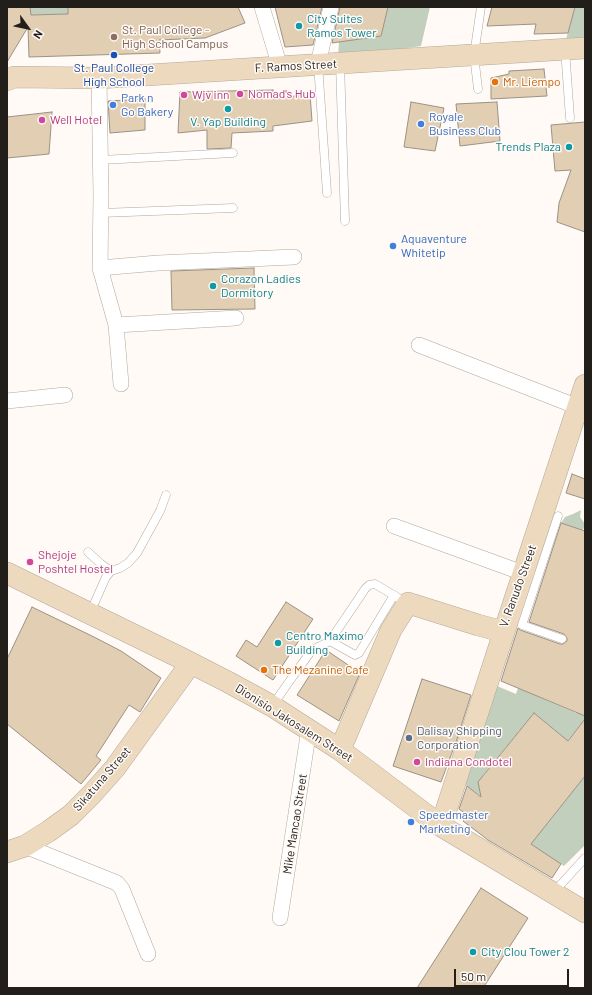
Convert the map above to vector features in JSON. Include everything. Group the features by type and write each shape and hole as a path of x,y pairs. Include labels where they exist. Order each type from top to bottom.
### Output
{"street":[{"path":"262,7 280,67"},
{"path":"318,64 331,7"},
{"name":"F. Ramos Street","path":"9,77 99,78 575,48"},
{"path":"99,78 101,160 100,268 116,325 121,384"},
{"path":"100,268 158,262 294,257"},
{"path":"116,325 236,318"},
{"path":"419,345 578,407"},
{"name":"V. Ranudo Street","path":"401,599 478,625 512,621 523,573 585,385"},
{"path":"7,402 65,395"},
{"path":"394,526 523,573"},
{"name":"Dionisio Jakosalem Street","path":"7,573 192,663 272,706 340,750 441,826 585,912"},
{"path":"340,750 391,630 401,599"},
{"path":"441,826 512,621"},
{"name":"Sikatuna Street","path":"16,849 49,832 71,815 91,795 114,768 192,663"},
{"name":"Mike Mancao Street","path":"280,918 309,729"},
{"path":"16,849 117,883 122,889 148,954"}],"lane":[{"path":"478,89 474,55 481,7"},
{"path":"570,118 575,48"},
{"path":"340,63 345,220"},
{"path":"318,64 327,193"},
{"path":"101,160 233,153"},
{"path":"101,213 233,208"},
{"path":"90,613 106,578 111,571 128,563 137,553 160,511 166,495"},
{"path":"558,516 512,621 562,639"},
{"path":"88,552 111,571"},
{"path":"272,706 312,650 330,641 369,585 375,584 401,599 359,653 355,655 330,641"},
{"path":"552,893 585,858"}],"green space":[{"path":"30,7 68,7 68,14 31,15"},
{"path":"388,7 430,7 421,46 338,58 339,42 381,36"},
{"path":"575,7 585,7 585,42 565,43"},
{"path":"581,510 580,517 585,524 583,530 561,523 565,517"},
{"path":"497,686 516,694 518,688 576,713 585,692 585,719 517,804 511,799 562,736 534,713 483,775 497,808 464,784"},
{"path":"585,776 585,845 564,866 527,842 543,829"}],"building":[{"path":"7,7 30,7 31,15 68,14 68,7 238,7 245,23 205,38 159,40 160,53 29,57 28,27 7,62"},
{"name":"City Suites Ramos Tower","path":"275,7 322,7 313,45 285,47"},
{"path":"340,7 388,7 381,36 332,43"},
{"path":"492,7 575,7 568,33 534,34 536,24 487,26"},
{"path":"544,69 547,96 491,99 491,78 509,74 509,71"},
{"path":"273,90 273,99 310,94 312,121 273,126 273,131 232,133 231,148 207,149 207,130 178,133 180,92"},
{"path":"145,99 145,130 110,133 108,101"},
{"path":"411,102 444,108 435,151 404,147"},
{"path":"497,102 500,141 460,146 456,104"},
{"path":"52,112 49,154 7,158 7,117"},
{"path":"585,122 585,232 557,222 559,203 571,170 555,171 551,125"},
{"name":"Corazon Ladies Dormitory","path":"254,268 255,309 172,310 171,271"},
{"path":"572,474 585,479 585,499 566,493"},
{"path":"561,523 585,531 585,716 501,681 518,628 560,644 567,641 564,634 529,622"},
{"name":"Centro Maximo Building","path":"286,602 313,619 273,680 236,656 246,640 257,647"},
{"path":"32,607 121,651 161,678 140,712 129,705 96,756 101,760 81,784 7,724 7,659"},
{"path":"326,650 360,673 339,721 297,695"},
{"path":"422,679 471,695 441,782 393,766"},
{"path":"534,713 568,741 585,719 585,776 531,844 561,864 552,878 488,840 463,821 467,815 459,809 467,786 481,797 478,782"},
{"name":"City Clou Tower 2","path":"481,888 528,918 483,988 417,988"}],"place":[{"name":"City Suites Ramos Tower","path":"299,26"},
{"name":"St. Paul College - High School Campus","path":"114,37"},
{"name":"St. Paul College High School","path":"114,55"},
{"name":"Mr. Liempo","path":"495,82"},
{"name":"Nomad's Hub","path":"240,94"},
{"name":"Wjv inn","path":"184,95"},
{"name":"Park n Go Bakery","path":"113,105"},
{"name":"V. Yap Building","path":"228,109"},
{"name":"Well Hotel","path":"42,120"},
{"name":"Royale Business Club","path":"421,124"},
{"name":"Trends Plaza","path":"569,147"},
{"name":"Aquaventure Whitetip","path":"393,246"},
{"name":"Corazon Ladies Dormitory","path":"213,286"},
{"name":"Shejoje Poshtel Hostel","path":"30,562"},
{"name":"Centro Maximo Building","path":"278,643"},
{"name":"The Mezanine Cafe","path":"264,670"},
{"name":"Dalisay Shipping Corporation","path":"409,738"},
{"name":"Indiana Condotel","path":"417,762"},
{"name":"Speedmaster Marketing","path":"411,822"},
{"name":"City Clou Tower 2","path":"473,952"}]}
